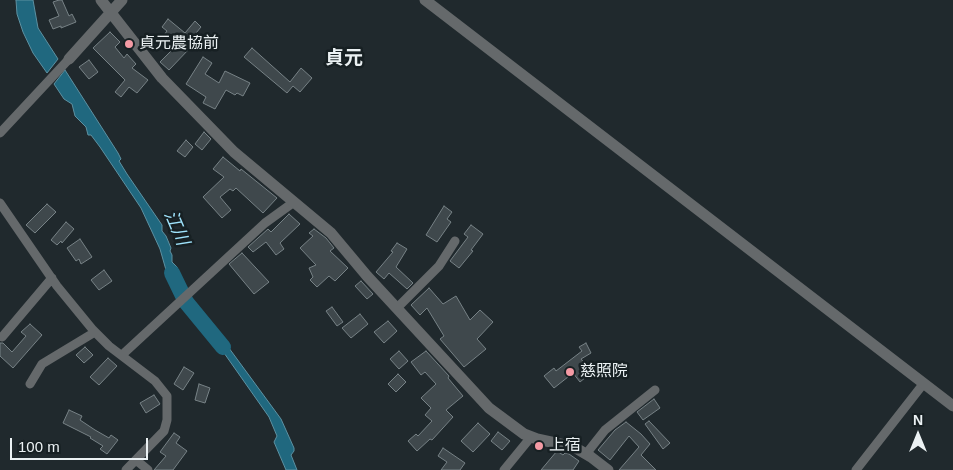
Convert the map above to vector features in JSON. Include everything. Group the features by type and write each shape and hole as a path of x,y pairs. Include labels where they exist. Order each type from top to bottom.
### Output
{"street":[{"path":"101,0 162,78 234,152 331,233 489,408 508,424 531,437 574,448 608,470"},
{"path":"0,133 122,0"},
{"path":"425,0 953,406"},
{"path":"0,202 52,278 94,332 155,381 166,396 167,420 164,431 126,470"},
{"path":"122,356 196,285 265,223 294,202"},
{"path":"397,308 439,266 455,241"},
{"path":"2,337 52,278"},
{"path":"30,384 42,364 94,332"},
{"path":"856,470 924,384"},
{"path":"586,454 605,430 655,390"},
{"path":"504,470 531,437"},
{"path":"136,460 148,470"}],"water":[{"path":"16,0 33,0 38,28 58,59 47,73 33,53 23,32 17,14"},
{"path":"65,70 118,153 121,159 119,161 127,174 162,225 162,231 171,248 172,262 177,267 181,282 187,288 177,298 168,277 160,249 141,208 100,147 91,135 88,135 86,127 75,116 72,104 64,99 54,84"},
{"path":"215,329 281,419 294,448 291,455 297,470 286,470 274,442 277,436 269,417 210,333 210,330"}],"building":[{"path":"62,0 69,16 72,14 76,22 53,29 49,20 59,16 53,2"},
{"path":"168,19 185,33 195,21 201,27 186,45 190,48 169,70 160,62 177,45 164,35 167,31 162,27"},
{"path":"110,32 120,42 115,47 124,58 127,54 136,64 132,68 148,80 137,93 129,87 121,97 115,92 125,80 93,48"},
{"path":"252,48 290,82 301,68 312,78 300,92 293,86 287,93 244,57"},
{"path":"203,57 212,63 205,74 219,83 225,71 250,83 243,96 237,93 235,95 226,90 215,109 203,103 206,97 186,84"},
{"path":"89,60 98,72 89,79 79,67"},
{"path":"204,132 211,139 202,150 195,144"},
{"path":"186,140 193,147 185,157 177,151"},
{"path":"223,157 277,198 263,213 236,188 233,191 230,189 220,197 231,210 222,218 203,197 224,177 213,169"},
{"path":"47,204 56,212 35,233 26,225"},
{"path":"444,206 452,212 447,219 451,222 437,242 426,235"},
{"path":"289,214 300,224 280,243 284,249 276,255 266,242 253,252 248,247 268,229 271,232"},
{"path":"66,222 74,229 62,243 61,241 57,245 51,240"},
{"path":"471,225 483,234 471,250 473,251 459,268 450,261 468,237 464,234"},
{"path":"314,229 326,238 334,248 330,251 348,268 335,281 329,276 317,287 310,280 313,277 309,268 316,265 300,248 313,236 309,233"},
{"path":"80,239 92,257 81,264 79,259 76,261 67,248"},
{"path":"397,243 407,249 396,267 413,283 407,289 389,273 384,279 376,272 393,252 391,251"},
{"path":"242,253 269,282 254,294 229,264"},
{"path":"104,270 112,281 99,290 91,280"},
{"path":"361,281 373,294 367,299 355,286"},
{"path":"429,288 443,304 456,296 470,320 480,310 493,322 477,339 486,349 464,367 440,339 444,336 427,308 420,315 411,305"},
{"path":"332,307 343,322 337,326 326,311"},
{"path":"360,314 368,324 351,338 342,328"},
{"path":"388,321 397,331 384,343 374,332"},
{"path":"30,324 42,335 13,368 0,356 0,343 3,343 12,352 26,336 21,332"},
{"name":"慈照院","path":"586,343 591,353 581,359 592,372 580,382 573,373 554,388 544,376 554,368 556,371 582,351 579,347"},
{"path":"85,347 93,355 84,363 76,355"},
{"path":"399,351 408,361 399,369 390,359"},
{"path":"426,351 449,376 448,378 463,396 446,410 453,417 432,440 430,439 417,451 408,441 416,434 418,436 432,421 425,415 431,408 421,398 436,384 425,372 421,375 411,362"},
{"path":"108,358 117,366 99,385 90,377"},
{"path":"184,367 194,373 183,390 174,384"},
{"path":"398,374 406,382 396,392 388,384"},
{"path":"199,384 210,388 205,403 195,400"},
{"path":"154,395 160,404 146,413 140,403"},
{"path":"654,399 660,408 643,420 637,412"},
{"path":"69,410 82,416 80,420 95,430 109,438 111,435 118,440 107,454 100,449 103,446 91,437 63,423"},
{"path":"649,421 670,443 663,449 645,424"},
{"path":"626,422 650,444 641,455 656,470 619,470 639,447 629,436 610,460 598,450 615,430"},
{"path":"478,423 490,434 473,452 461,441"},
{"path":"498,432 510,441 502,450 491,441"},
{"path":"174,433 180,437 176,443 187,451 173,470 154,470 166,456 160,452"},
{"path":"443,448 465,463 460,470 441,470 447,462 438,456"},
{"path":"557,451 563,455 565,453 569,454 579,461 573,470 541,470"}],"waterway":[{"name":"江川","path":"172,273 186,302 223,347"}],"place":[{"name":"貞元農協前","path":"129,44"},
{"name":"慈照院","path":"570,372"},
{"name":"上宿","path":"539,446"}],"district":[{"name":"貞元","path":"344,59"}]}
